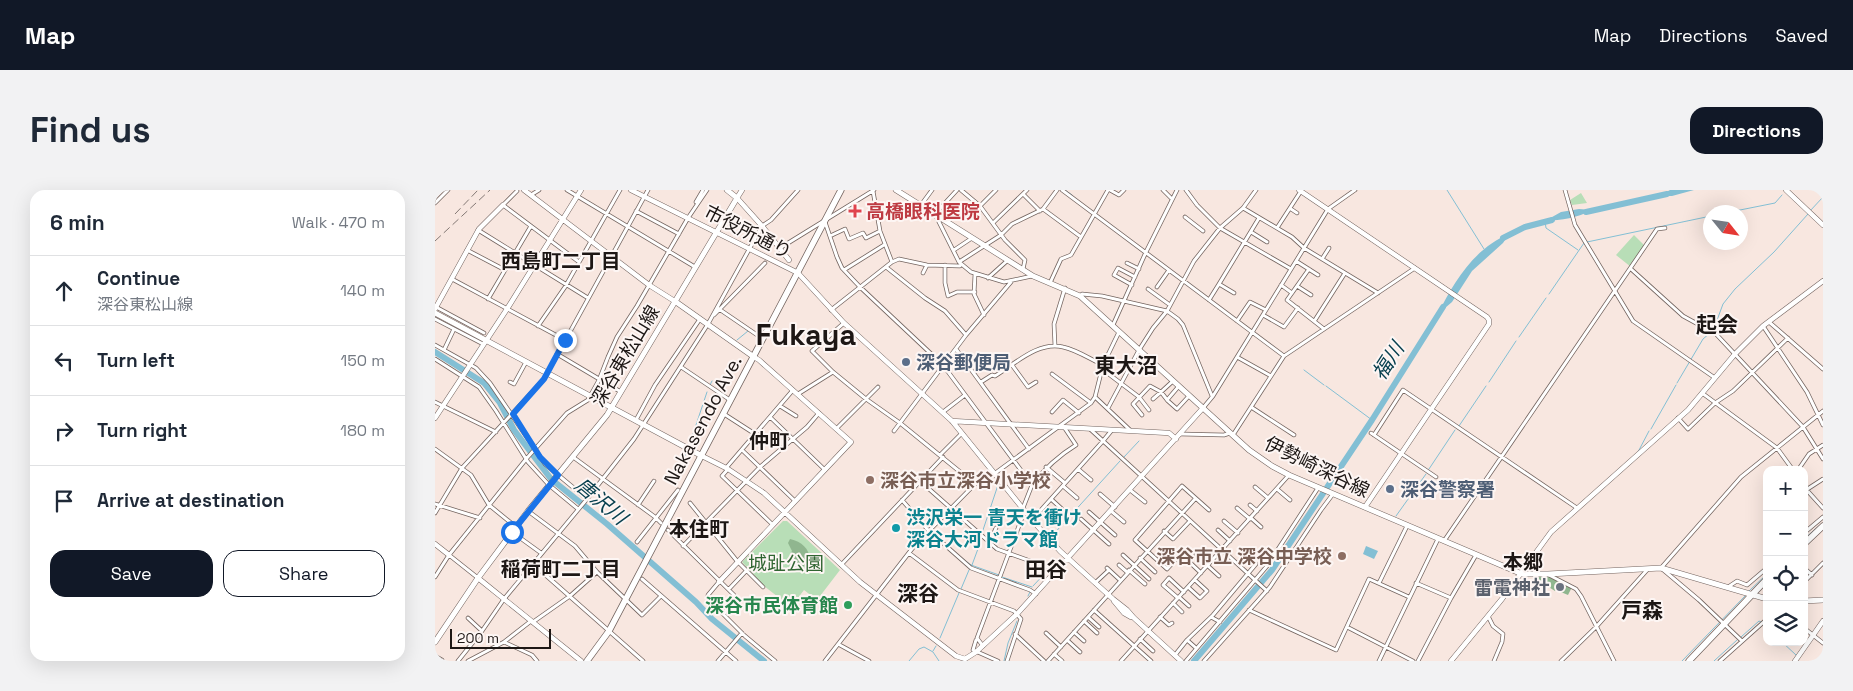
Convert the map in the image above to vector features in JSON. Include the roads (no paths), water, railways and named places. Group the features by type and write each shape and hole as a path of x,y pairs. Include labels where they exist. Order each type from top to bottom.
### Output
{"highway":[{"name":"Nakasendo Ave.","path":"587,661 609,631 841,190"},
{"path":"1808,540 1823,526"},
{"path":"1689,661 1763,583"}],"main road":[{"path":"676,302 737,198 727,190"},
{"name":"伊勢崎深谷線","path":"896,190 1033,276 1080,296 1231,434 1262,460 1289,475 1522,574 1661,568 1763,598"},
{"name":"深谷東松山線","path":"550,485 612,408 676,302 754,357"},
{"path":"435,310 448,321 485,343 526,362 702,456"},
{"path":"435,642 478,578 550,485"},
{"path":"1808,601 1823,600"}],"street":[{"path":"435,203 448,190"},
{"path":"524,190 649,285 676,302"},
{"path":"567,190 695,267"},
{"path":"435,418 507,309 581,190"},
{"path":"538,326 566,284 620,190"},
{"name":"市役所通り","path":"631,190 798,273"},
{"path":"435,512 437,505 462,468 539,386 649,190"},
{"path":"435,578 449,555 527,459 567,413 586,402 599,380 607,357 617,337 669,252 703,190"},
{"path":"688,218 707,190"},
{"path":"742,190 737,198 789,260"},
{"path":"708,324 762,226 771,220 798,190"},
{"path":"780,248 874,190 880,232 892,262"},
{"path":"921,205 932,190"},
{"path":"957,190 935,214 960,264 975,274 1004,282 1033,276"},
{"path":"961,190 980,206 1001,235 1025,260 1023,269"},
{"path":"980,206 996,190"},
{"path":"993,223 1027,190"},
{"path":"831,310 892,262 899,259 907,259 927,265 960,264 1001,235 1012,224 1041,210 1057,190"},
{"path":"1062,190 1285,356"},
{"path":"1050,283 1061,259 1071,255 1109,190 1119,195 1125,190"},
{"path":"1163,190 1172,199"},
{"path":"1113,325 1177,190"},
{"path":"1186,190 1197,205 1220,228 1291,269"},
{"path":"1108,408 1139,350 1167,311 1194,261 1220,228 1243,208 1256,190"},
{"path":"702,456 747,481 785,512 876,595 956,656 965,660 1017,614 1055,574 1213,396 1328,208 1355,190"},
{"path":"1565,190 1573,220 1633,320 1715,378"},
{"path":"1786,190 1823,225"},
{"path":"484,333 435,310 478,230 517,191"},
{"path":"530,195 538,191"},
{"path":"538,191 537,197 540,202"},
{"path":"1277,228 1291,209 1300,191 1328,208 1489,320 1489,324 1365,506"},
{"path":"1023,194 1041,210 1081,237"},
{"path":"503,204 579,262"},
{"path":"1243,208 1292,237 1304,248 1378,293"},
{"path":"1291,209 1297,213"},
{"path":"636,212 679,234"},
{"path":"1185,218 1203,231"},
{"path":"1209,300 1259,218"},
{"path":"825,221 837,257 845,270 860,287 943,366 1032,485"},
{"path":"488,299 531,226"},
{"path":"1444,541 1657,229 1665,228"},
{"path":"830,236 845,229 849,239 863,233 866,238 880,232"},
{"path":"478,230 588,298"},
{"path":"1251,232 1267,242"},
{"path":"954,250 973,238"},
{"path":"845,270 884,245"},
{"path":"1322,259 1329,248"},
{"path":"467,250 505,270"},
{"path":"988,278 1008,260"},
{"path":"1296,261 1318,275"},
{"path":"1127,263 1139,269"},
{"path":"458,661 504,599 624,453 719,309 765,264"},
{"path":"923,273 927,265"},
{"path":"945,265 945,283 948,296 957,292 975,292"},
{"path":"886,267 925,298 945,311 966,335"},
{"path":"1132,285 1114,275 1118,268 1135,277"},
{"path":"1181,434 1231,434 1251,408 1285,356 1415,268"},
{"path":"1309,269 1287,300 1315,320 1324,329"},
{"path":"1631,269 1683,316 1716,334 1803,427 1823,459"},
{"path":"1157,287 1169,270"},
{"path":"798,273 844,323 952,421 1024,511 1068,559 1113,600 1124,613 1134,618 1181,661"},
{"path":"1315,320 1345,273"},
{"path":"975,274 975,292 979,308 984,315"},
{"path":"452,279 565,340"},
{"path":"1451,661 1522,574 1551,532 1678,418 1735,354 1768,321 1823,281"},
{"path":"894,431 966,335 1011,282"},
{"path":"1219,284 1234,293"},
{"path":"1281,285 1292,292"},
{"path":"1297,286 1311,295"},
{"path":"1055,346 1054,324 1065,288"},
{"path":"1148,290 1170,305"},
{"path":"1080,296 1082,294 1102,296 1167,311 1178,318 1213,396"},
{"path":"1237,321 1250,302 1265,310"},
{"path":"1263,315 1284,327 1298,308"},
{"path":"719,309 763,339"},
{"path":"435,318 485,343"},
{"path":"636,420 655,385 701,319"},
{"path":"1768,321 1823,369"},
{"path":"844,323 812,351 865,399 900,423 975,484"},
{"path":"1763,326 1807,392 1823,425"},
{"path":"443,350 455,329"},
{"path":"825,661 909,552 951,507 975,484 994,474 1062,427 1091,403 1095,397 1103,364 1119,332"},
{"path":"1678,418 1688,429 1715,403 1733,391 1788,338"},
{"path":"435,345 470,366 490,383 545,464 557,476 587,499"},
{"path":"981,382 992,375 995,376 1040,349 1055,346 1103,364"},
{"path":"956,348 1029,449"},
{"path":"557,354 621,393"},
{"path":"754,357 851,442 737,561 707,597 742,634 775,661"},
{"path":"1237,357 1271,376"},
{"path":"435,359 476,385 484,393 535,472 578,509"},
{"path":"510,382 514,384 526,362"},
{"path":"1012,365 1028,387 1036,382"},
{"path":"681,366 731,400"},
{"path":"1102,369 1139,397 1149,410"},
{"path":"798,394 833,372"},
{"path":"1052,374 1091,403"},
{"path":"1153,399 1173,380"},
{"path":"1142,416 1133,404 1150,386 1161,392 1177,409 1190,395"},
{"path":"1167,400 1179,386"},
{"path":"837,428 878,387"},
{"path":"773,525 722,476 793,390"},
{"path":"1436,477 1372,434 1403,390 1577,508"},
{"path":"1702,393 1777,448 1790,466"},
{"path":"943,412 965,395"},
{"path":"1095,397 1130,430"},
{"path":"1052,412 1063,400 1079,413"},
{"path":"435,402 496,432"},
{"path":"779,406 796,416"},
{"path":"1251,408 1294,435"},
{"path":"1742,641 1699,600 1661,568 1741,477 1823,411"},
{"path":"683,546 760,467 794,439 819,413"},
{"path":"724,414 764,439"},
{"path":"770,417 825,470"},
{"path":"952,421 1169,433 1176,439"},
{"path":"998,661 973,649 1023,515 1032,485 1046,467 1057,457 1076,445 1062,427"},
{"path":"1089,428 1141,478 1223,549 1247,574 1266,590"},
{"path":"1032,520 1112,430"},
{"path":"841,565 962,433"},
{"path":"1802,466 1809,454 1823,445"},
{"path":"435,449 471,475 489,505 541,553"},
{"path":"742,450 795,501"},
{"path":"573,457 661,523"},
{"path":"1046,467 1077,498"},
{"path":"1079,468 1091,480"},
{"path":"1121,661 1289,475"},
{"path":"1808,486 1823,479"},
{"path":"920,481 997,549 1047,567 1055,574"},
{"path":"638,505 655,482"},
{"path":"1201,573 1181,554 1167,569 1135,540 1182,486 1209,510"},
{"path":"1255,487 1268,498"},
{"path":"1277,488 1290,500"},
{"path":"1186,661 1256,581 1319,488"},
{"path":"637,542 678,490"},
{"path":"1131,490 1145,502"},
{"path":"1808,491 1823,508"},
{"path":"1204,661 1266,590 1333,493"},
{"path":"1100,494 1124,522"},
{"path":"1051,499 1063,510"},
{"path":"1048,661 1195,499"},
{"path":"902,500 928,530 971,568 1036,594"},
{"path":"690,503 737,561 763,588"},
{"path":"437,505 480,518"},
{"path":"1249,505 1257,511"},
{"path":"1237,508 1261,527"},
{"path":"529,511 575,546 597,572 642,615 661,596"},
{"path":"1089,512 1115,535"},
{"path":"1808,530 1823,517"},
{"path":"1081,519 1109,544"},
{"path":"1164,531 1173,539 1190,521"},
{"path":"1224,521 1238,533"},
{"path":"1379,583 1407,525"},
{"path":"990,542 995,528"},
{"path":"668,530 734,595 724,614"},
{"path":"1217,530 1231,541"},
{"path":"1379,661 1437,539"},
{"path":"435,544 581,661"},
{"path":"909,552 958,590 1014,611 1017,614 1021,619 1007,661"},
{"path":"1196,554 1219,576"},
{"path":"1418,661 1476,555"},
{"path":"1123,556 1149,579"},
{"path":"1140,558 1155,572"},
{"path":"1808,578 1823,563"},
{"path":"533,564 643,661"},
{"path":"1175,655 1187,640 1211,617 1256,564"},
{"path":"1119,565 1145,584"},
{"path":"1095,583 1108,569 1120,580"},
{"path":"1561,661 1596,627 1648,569"},
{"path":"729,589 747,570"},
{"path":"468,661 504,642 570,596 597,572"},
{"path":"1728,587 1737,581 1747,585 1763,572"},
{"path":"1808,572 1812,575"},
{"path":"1549,574 1576,588 1614,661"},
{"path":"1184,592 1169,578 1163,585 1189,606"},
{"path":"642,579 736,661"},
{"path":"1249,610 1336,650 1369,579 1409,597"},
{"path":"1188,587 1200,598 1207,591 1195,580"},
{"path":"1415,583 1451,598"},
{"path":"1173,603 1182,612"},
{"path":"1094,610 1151,661"},
{"path":"1488,616 1493,626 1503,634 1502,642 1494,661"},
{"path":"1088,617 1099,627"},
{"path":"1160,617 1169,625 1172,623"},
{"path":"1211,617 1220,622"},
{"path":"468,618 482,631"},
{"path":"1084,621 1097,633"},
{"path":"1795,661 1823,621"},
{"path":"1720,661 1763,623"},
{"path":"1347,627 1413,661"},
{"path":"1808,631 1823,643"},
{"path":"1074,632 1084,641"},
{"path":"1046,633 1061,647"},
{"path":"719,661 742,634"},
{"path":"1015,634 1044,661"},
{"path":"977,639 983,646"},
{"path":"1140,639 1153,651"},
{"path":"1067,640 1080,652"},
{"path":"1187,640 1196,648"},
{"path":"504,642 532,655 537,661"},
{"path":"839,644 869,661"},
{"path":"1055,654 1062,661"},
{"path":"435,656 443,660"}],"water":[{"path":"1670,190 1694,190 1672,196 1659,196"},
{"path":"1579,209 1592,210 1569,218 1545,221 1561,212"},
{"path":"1509,234 1503,243 1472,271 1452,302 1438,314 1451,290 1467,267 1486,248"},
{"path":"906,470 916,478 911,484 901,476"},
{"path":"1366,546 1378,551 1374,559 1363,554"}],"waterway":[{"path":"435,195 440,190"},
{"path":"1065,190 1072,195"},
{"path":"1447,190 1484,249"},
{"name":"福川","path":"1586,212 1667,194"},
{"path":"1748,208 1775,203 1782,195"},
{"path":"1810,211 1823,197"},
{"path":"1713,331 1723,304 1735,289 1774,252 1808,214"},
{"path":"1587,242 1703,218"},
{"name":"福川","path":"1503,238 1525,227 1552,220"},
{"path":"1545,221 1546,228 1578,250"},
{"path":"1549,294 1584,243"},
{"path":"1519,337 1546,298"},
{"name":"福川","path":"1194,661 1272,570 1372,420 1443,307"},
{"path":"737,340 748,331"},
{"path":"1677,383 1703,339 1710,333"},
{"path":"1489,382 1516,341"},
{"name":"唐沢川","path":"435,352 484,383 500,403 514,430 551,479 607,524 696,602 712,619 764,661"},
{"path":"1304,370 1324,385"},
{"path":"710,385 712,381"},
{"path":"1651,429 1676,385"},
{"path":"1326,386 1372,420"},
{"path":"1459,426 1486,386"},
{"path":"690,443 707,392"},
{"path":"1429,469 1455,430"},
{"path":"1638,452 1649,431"},
{"path":"1124,457 1139,441"},
{"path":"672,482 680,471 686,453"},
{"path":"1051,537 1120,461"},
{"path":"1396,516 1426,474"},
{"path":"982,533 998,485"},
{"path":"1808,536 1819,526"},
{"path":"972,565 982,538"},
{"path":"958,555 971,565 999,575"},
{"path":"961,589 969,570"},
{"path":"1033,586 1048,570"},
{"path":"1002,577 1032,587"},
{"path":"1749,591 1763,578"},
{"path":"1028,596 1030,592"},
{"path":"940,638 959,593"},
{"path":"1682,661 1745,596"},
{"path":"1004,661 1008,643 1017,621"},
{"path":"1741,637 1759,621 1761,622"},
{"path":"1714,661 1737,640"},
{"path":"933,651 936,646"},
{"path":"1786,646 1796,655"},
{"path":"909,661 919,649 924,647 933,652 939,661"}],"railway":[{"path":"455,214 478,190"},
{"path":"435,241 490,190"}],"place":[{"name":"高橋眼科医院","path":"855,211"},
{"name":"深谷郵便局","path":"906,362"},
{"name":"深谷市立深谷小学校","path":"870,480"},
{"name":"深谷警察署","path":"1390,489"},
{"name":"渋沢栄一 青天を衝け 深谷大河ドラマ館","path":"896,528"},
{"name":"深谷市立 深谷中学校","path":"1342,556"},
{"name":"雷電神社","path":"1560,587"},
{"name":"深谷市民体育館","path":"848,605"}],"district":[{"name":"西島町二丁目","path":"561,261"},
{"name":"起会","path":"1717,324"},
{"name":"Fukaya","path":"806,334"},
{"name":"東大沼","path":"1126,365"},
{"name":"仲町","path":"769,441"},
{"name":"本住町","path":"699,529"},
{"name":"本郷","path":"1523,562"},
{"name":"稲荷町二丁目","path":"561,569"},
{"name":"田谷","path":"1046,569"},
{"name":"深谷","path":"918,593"},
{"name":"戸森","path":"1642,610"}],"park label":[{"name":"城趾公園","path":"786,563"}]}
